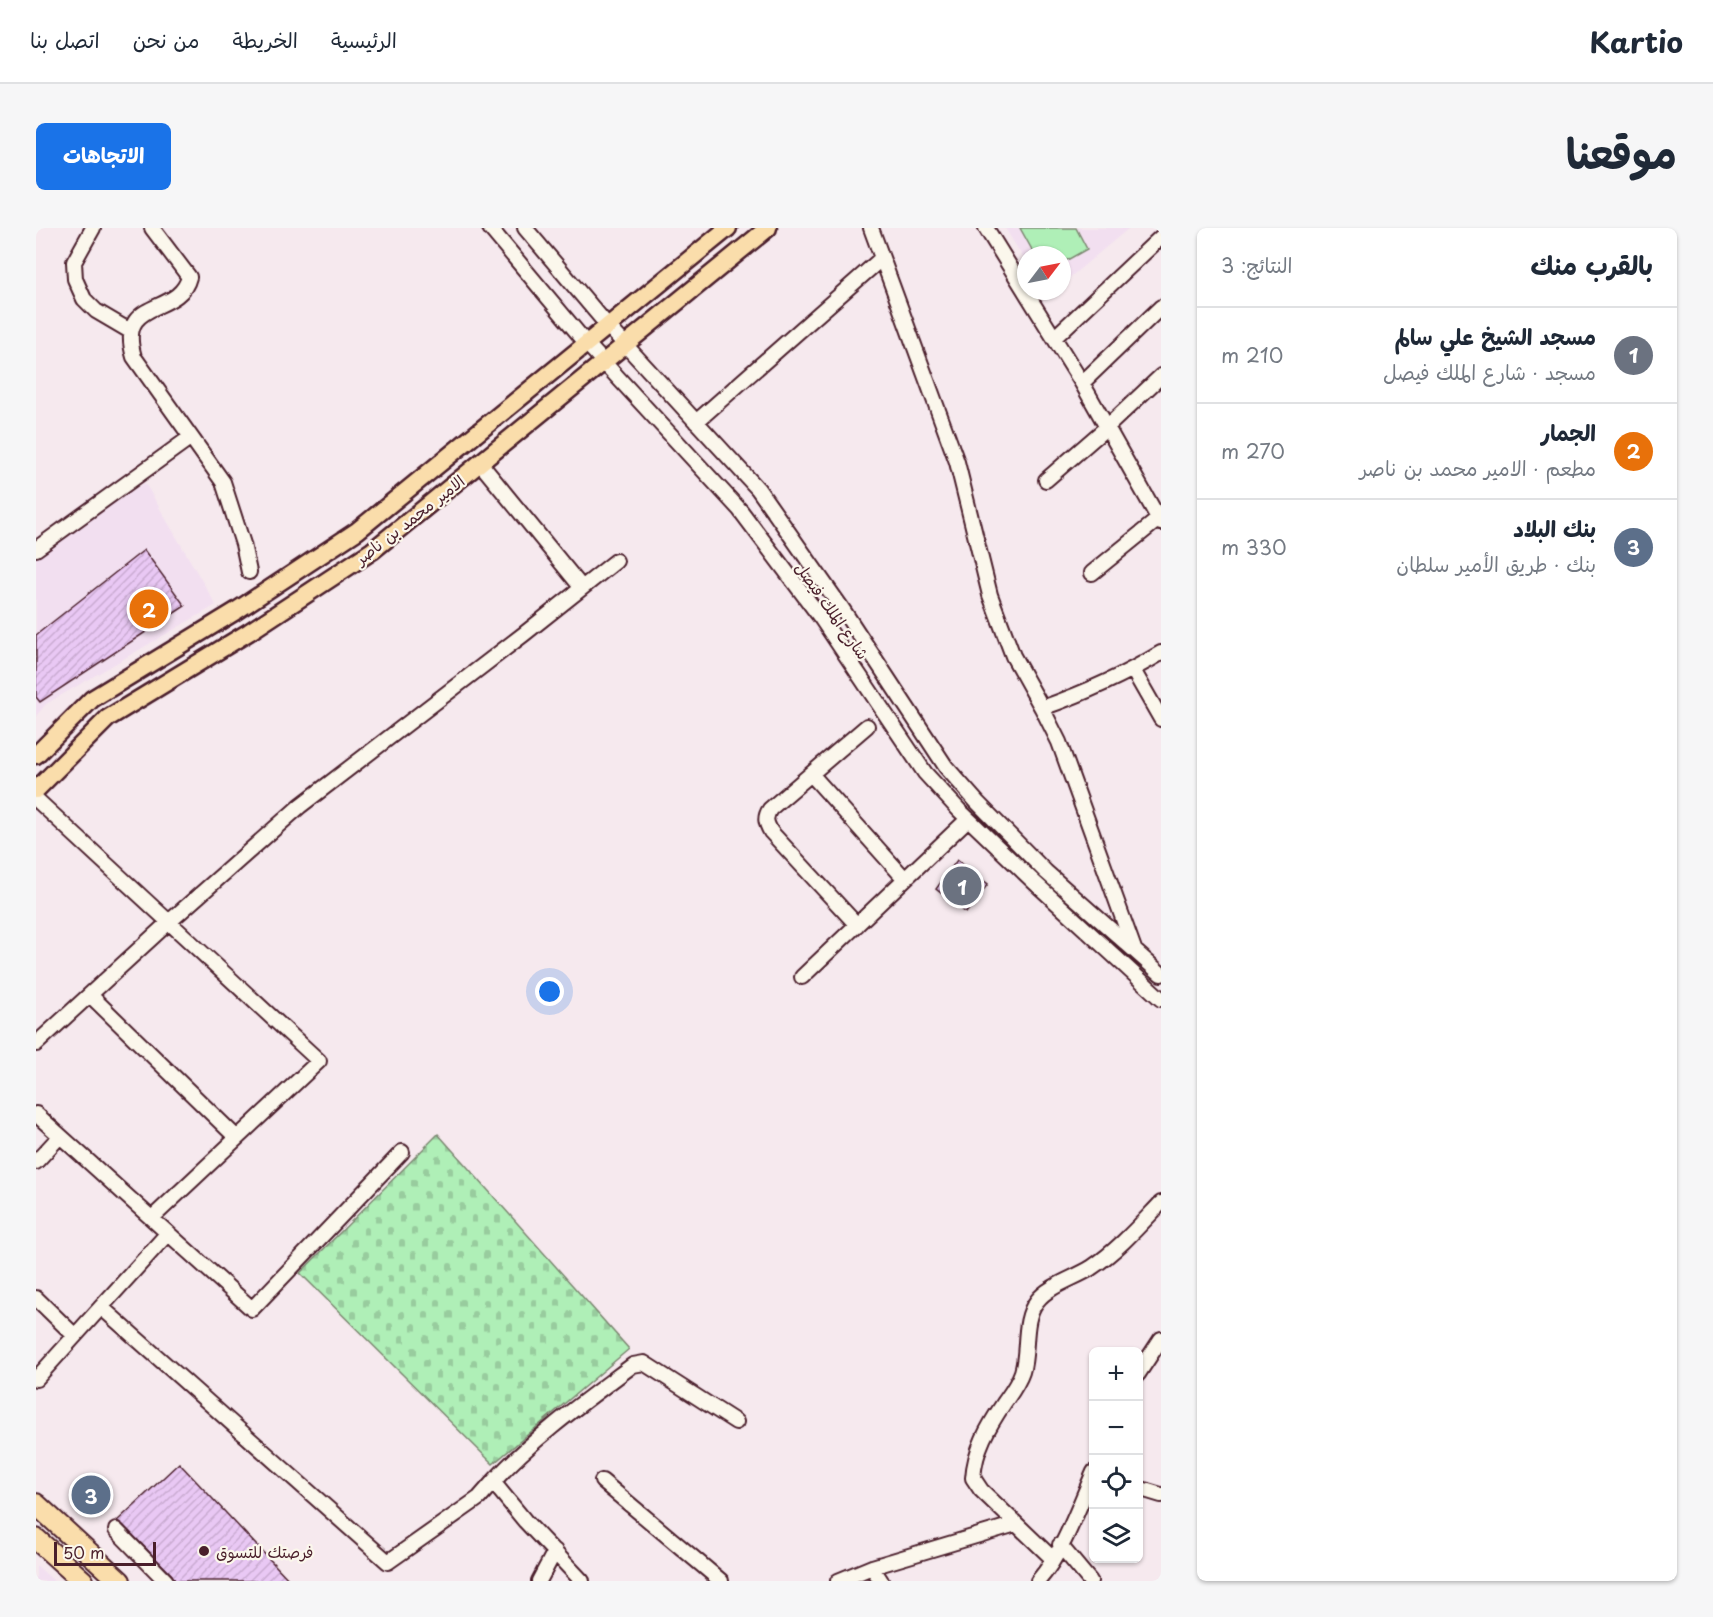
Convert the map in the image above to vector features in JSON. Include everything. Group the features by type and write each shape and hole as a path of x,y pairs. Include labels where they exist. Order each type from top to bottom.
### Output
{"highway":[{"path":"36,1504 120,1581"},
{"path":"36,1539 83,1581"}],"main road":[{"name":"الامير محمد بن ناصر","path":"36,755 92,699 236,611 357,531 728,228"},
{"name":"الامير محمد بن ناصر","path":"36,790 108,718 249,632 372,551 768,228"}],"street":[{"path":"93,228 75,262 75,279 84,299 96,311 130,331"},
{"path":"152,228 189,277 187,287 135,319 130,331 129,343 134,357 223,482 243,544 249,572"},
{"name":"شارع الملك فيصل","path":"490,228 587,344 740,510 821,618 925,773 968,819 1161,999"},
{"name":"شارع الملك فيصل","path":"525,228 608,326 758,489 841,607 946,767 1046,872 1161,974"},
{"path":"871,228 957,462 990,595 1013,657 1059,742 1134,951"},
{"path":"986,228 1082,383 1160,520 1092,573"},
{"path":"1054,338 1161,237"},
{"path":"696,422 882,258"},
{"path":"1082,383 1161,307"},
{"path":"1046,480 1107,428 1161,376"},
{"path":"36,549 191,437"},
{"path":"480,463 582,588"},
{"path":"36,1044 300,806 616,561"},
{"path":"1042,708 1083,694 1133,670 1161,653"},
{"path":"1133,670 1161,719"},
{"path":"857,925 771,832 765,816 770,809 867,726"},
{"path":"811,774 905,879"},
{"path":"36,799 319,1061 152,1218"},
{"path":"802,977 968,819"},
{"path":"90,995 237,1138"},
{"path":"36,1114 252,1309 402,1152"},
{"path":"36,1162 60,1136"},
{"path":"1053,1559 981,1490 973,1478 978,1447 1015,1388 1022,1371 1028,1322 1037,1301 1091,1268 1122,1243 1161,1203"},
{"path":"36,1379 168,1233"},
{"path":"36,1298 75,1336"},
{"path":"101,1307 388,1562 478,1498 507,1467 563,1418 633,1365 644,1364 736,1422"},
{"path":"1143,1367 1161,1339"},
{"path":"1148,1360 1161,1366"},
{"path":"602,1481 721,1581"},
{"path":"493,1482 525,1521 582,1581"},
{"path":"1038,1581 1053,1559 1089,1483"},
{"path":"1143,1490 1161,1495"},
{"path":"838,1581 872,1567 1016,1524"},
{"path":"116,1530 166,1581"},
{"path":"1060,1545 1090,1581"},
{"path":"539,1581 555,1551"},
{"path":"872,1567 881,1581"}],"shaded area":[{"path":"1005,228 1129,228 1071,276 1071,246 1017,247"},
{"path":"145,483 216,605 46,704 36,716 36,546"},
{"path":"36,1565 54,1581 36,1581"}],"green space":[{"path":"1020,228 1076,228 1087,249 1071,258 1071,246 1030,246"},
{"path":"438,1134 629,1349 493,1464 300,1273"}],"building":[{"path":"144,550 185,606 40,702 36,697 36,635"},
{"path":"957,860 988,884 966,913 936,889"},
{"name":"فرصتك للتسوق","path":"179,1463 290,1581 175,1581 172,1575 117,1521"}],"place":[{"name":"الجمار","path":"149,609"},
{"name":"مسجد الشيخ علي سالم","path":"962,886"},
{"name":"بنك البلاد","path":"91,1495"},
{"name":"فرصتك للتسوق","path":"204,1551"}]}
